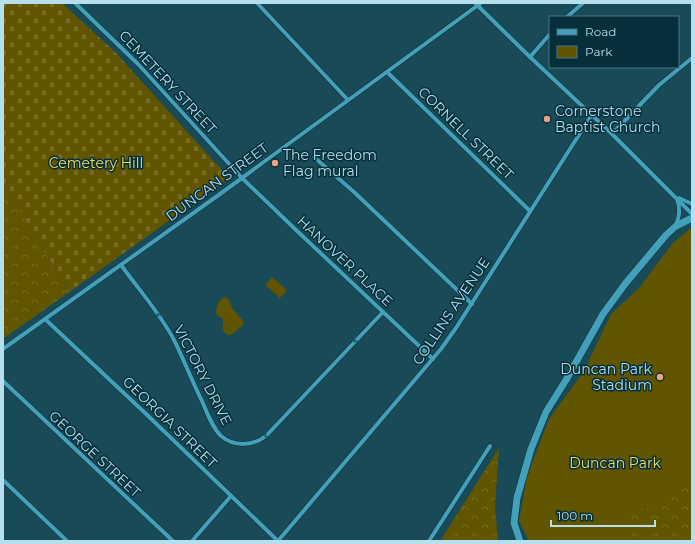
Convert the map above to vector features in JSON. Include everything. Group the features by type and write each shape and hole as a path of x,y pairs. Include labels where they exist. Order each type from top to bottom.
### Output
{"street":[{"name":"CEMETERY STREET","path":"75,3 138,64 242,178"},
{"path":"257,3 348,100"},
{"path":"568,16 583,3"},
{"name":"DUNCAN STREET","path":"3,349 242,178 478,4"},
{"path":"478,4 530,57 677,197 692,214"},
{"path":"530,57 549,35"},
{"path":"612,134 659,85 692,58"},
{"name":"CORNELL STREET","path":"387,72 530,211"},
{"name":"COLLINS AVENUE","path":"278,541 433,359 472,304 591,116"},
{"path":"314,157 354,192 472,304"},
{"name":"HANOVER PLACE","path":"242,178 433,359"},
{"path":"677,197 692,204"},
{"path":"676,226 680,209 677,197"},
{"path":"520,541 514,523 517,498 531,449 546,412 607,308 657,244 676,226 692,218"},
{"name":"VICTORY DRIVE","path":"121,265 166,326 174,340 206,412 216,429 222,436 239,444 253,443 266,436 383,312"},
{"name":"GEORGIA STREET","path":"45,319 278,541"},
{"name":"GEORGE STREET","path":"3,381 173,541"},
{"path":"429,541 441,520 490,446"},
{"path":"3,480 67,541"},
{"path":"192,541 231,496"}],"green space":[{"name":"Cemetery Hill","path":"62,3 116,53 229,178 69,292 3,182 3,4"},
{"path":"3,182 69,292 3,339"},
{"name":"Duncan Park","path":"692,227 692,541 529,541 519,521 527,477 549,419 584,371 611,314 639,288 673,243"},
{"path":"272,277 287,290 280,298 265,285"},
{"path":"224,297 229,300 232,308 243,321 243,325 231,335 228,335 224,331 222,327 223,319 217,315 216,312 218,302"},
{"path":"499,448 495,506 498,541 440,541"},
{"path":"692,474 692,541 631,541 630,512 660,505"}],"place":[{"name":"Cornerstone Baptist Church","path":"547,119"},
{"name":"The Freedom Flag mural","path":"275,163"},
{"name":"Duncan Park Stadium","path":"660,377"}]}
